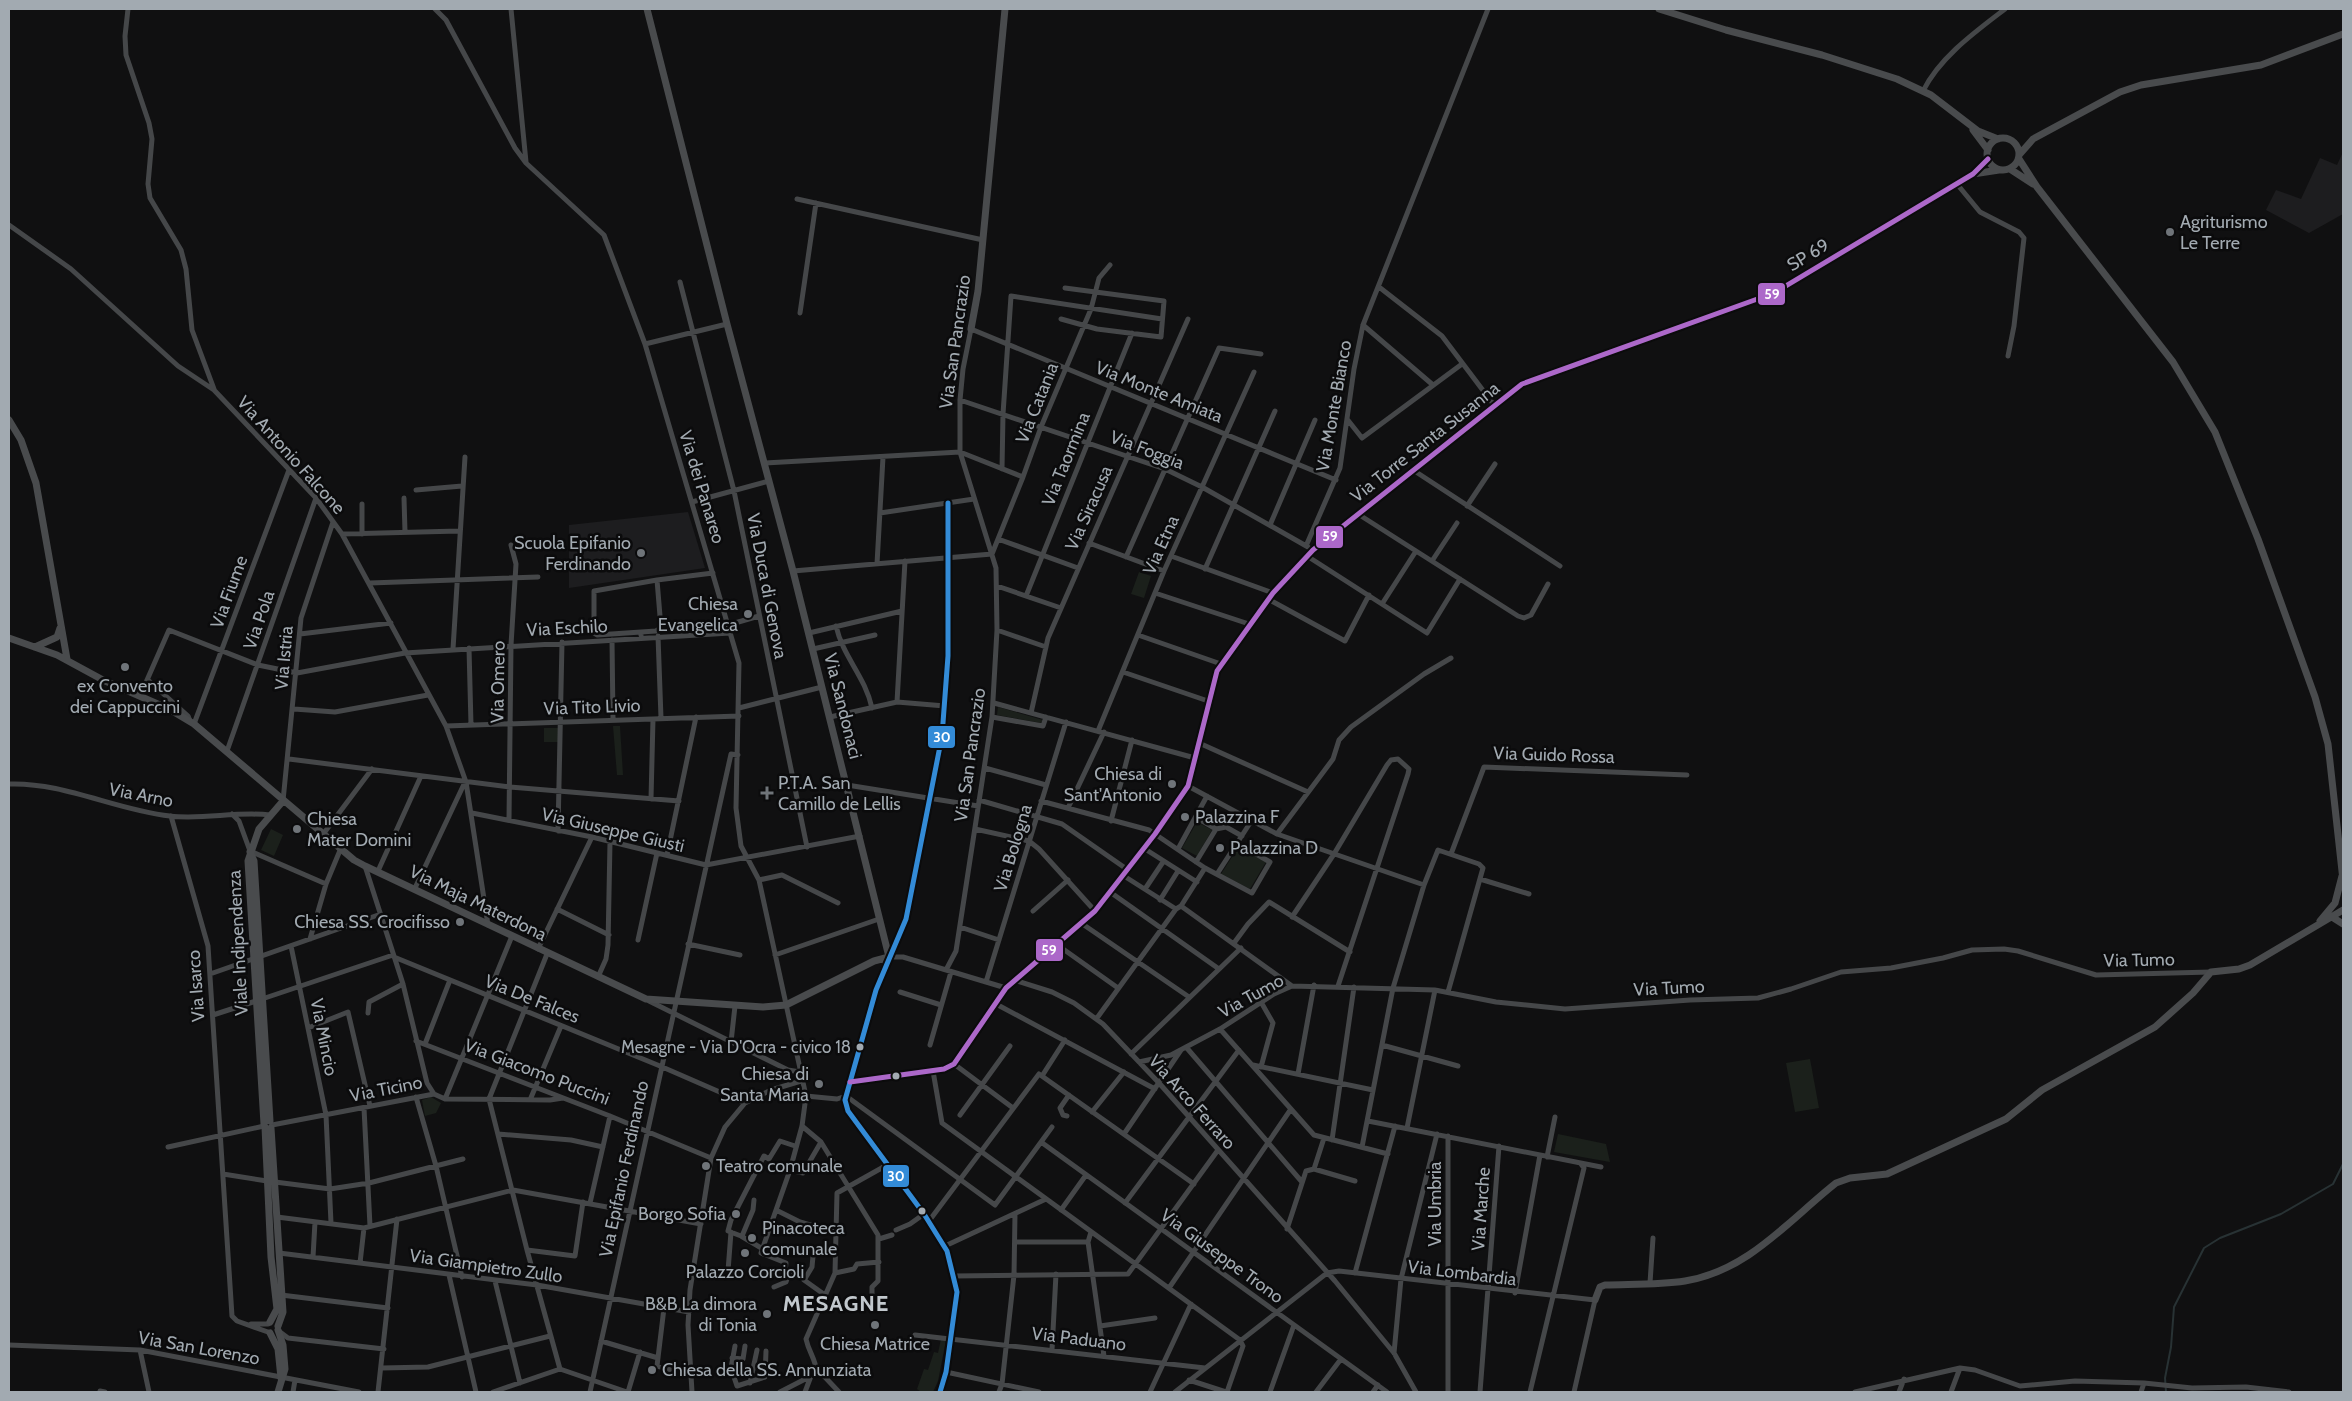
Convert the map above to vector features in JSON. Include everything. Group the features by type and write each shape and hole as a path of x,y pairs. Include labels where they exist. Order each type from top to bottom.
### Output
{"main road":[{"name":"Via Sandonaci","path":"648,9 727,324 809,633 889,957"},
{"name":"Via San Pancrazio","path":"971,328 978,291 1005,9"},
{"path":"1659,9 1726,30 1861,66 1922,91 1987,136 2013,141 2034,139"},
{"path":"2010,169 2034,139 2120,92 2141,85 2261,65 2343,34"},
{"path":"1970,126 1988,150"},
{"path":"1998,139 1992,143 1988,150 1988,158 1990,164 1999,170"},
{"path":"2013,141 2018,148 2019,157 2037,187 2173,362 2214,432 2258,539 2316,697 2328,744 2343,875 2340,892 2331,914"},
{"path":"1973,174 1988,158"},
{"path":"1973,174 2010,169 2037,187"},
{"name":"SP 69","path":"1562,369 1774,293 1973,174"},
{"name":"Via Torre Santa Susanna","path":"1271,596 1313,550 1494,405 1522,384 1562,369"},
{"path":"9,420 21,440 36,483 60,628 67,659"},
{"path":"850,1082 944,1070 954,1064 1006,988 1095,911 1145,849 1188,786 1214,678 1221,664 1271,596"},
{"path":"57,654 57,637 60,628"},
{"path":"35,647 57,637"},
{"name":"Via Maja Materdona","path":"9,638 57,654 92,674 169,708 192,723 227,751 283,801 365,866 415,888 547,954 646,999 735,1006 786,1005"},
{"path":"250,851 259,829 283,801"},
{"name":"Viale Indipendenza","path":"250,851 248,861 268,1125 277,1309 269,1323"},
{"path":"1595,1300 1600,1287 1605,1285 1686,1281 1730,1267 1755,1252 1836,1183 1850,1178 1887,1174 2006,1119 2042,1090 2155,1027 2194,993 2211,972 2239,969 2250,965 2343,908"},
{"path":"2331,914 2343,924"},
{"path":"786,1005 874,961 889,957"},
{"path":"889,957 876,990 846,1096 848,1111 924,1214 945,1246 957,1292 946,1372 940,1392"},
{"name":"Viale Indipendenza","path":"271,1181 277,1217 283,1312 278,1328 285,1370 278,1392"},
{"path":"274,1322 278,1328 275,1333 269,1332 266,1329 269,1323 274,1322"},
{"name":"Viale Indipendenza","path":"269,1332 278,1349 281,1378"}],"street":[{"path":"128,9 125,36 126,55 149,123 152,139 148,184 150,198 181,250 186,269 192,330 214,390"},
{"name":"Via dei Panareo","path":"435,9 446,20 515,148 526,163 604,235 645,344 739,663 736,808 742,846 759,880 801,1081 806,1096"},
{"path":"511,9 526,163"},
{"name":"Via Monte Bianco","path":"1306,546 1336,480 1363,325 1488,9"},
{"path":"1922,91 1931,75 1941,63 2005,9"},
{"path":"1957,184 1980,212 2019,232 2024,238 2014,326 2008,356"},
{"path":"797,199 983,240"},
{"path":"800,313 816,203"},
{"name":"Via Antonio Falcone","path":"9,225 71,269 178,366 214,390 316,498 342,534 391,623 404,653 446,726 466,782 488,925"},
{"name":"Via Catania","path":"992,554 1023,478 1041,427 1091,309 1099,278 1110,265"},
{"path":"680,282 692,332"},
{"path":"1379,287 1442,336 1494,405"},
{"path":"1061,319 1085,324 1097,329 1161,337 1164,301 1065,288"},
{"path":"1002,469 1003,414 1011,296 1162,319"},
{"name":"Via Siracusa","path":"1031,712 1046,647 1061,608 1188,319"},
{"path":"645,344 727,324"},
{"path":"1363,325 1434,385"},
{"name":"Via Monte Amiata","path":"971,328 1065,369 1336,480"},
{"name":"Via San Pancrazio","path":"930,1046 942,1005 948,971 956,951 994,703 997,630 996,568 960,452 960,400 963,369 971,328"},
{"name":"Via Duca di Genova","path":"692,332 734,490 807,847"},
{"name":"Via Taormina","path":"1026,596 1132,333"},
{"path":"1126,557 1219,348 1261,354"},
{"path":"1347,419 1362,438 1462,364"},
{"name":"Via Etna","path":"1068,808 1101,732 1164,571 1254,372"},
{"name":"Via Foggia","path":"960,400 1165,469 1202,487 1313,550"},
{"path":"1205,568 1275,411"},
{"path":"1270,526 1315,420"},
{"path":"765,463 960,452 1023,478"},
{"path":"877,564 883,457"},
{"path":"453,649 465,458"},
{"path":"1467,506 1495,464"},
{"name":"Via Fiume","path":"192,723 222,650 289,470"},
{"path":"1413,470 1560,566"},
{"path":"692,502 769,481"},
{"path":"416,490 462,486"},
{"name":"Via Pola","path":"227,751 316,498"},
{"path":"404,498 406,532"},
{"path":"880,513 974,499"},
{"path":"889,957 893,954 906,919 942,736 946,706 948,656 948,503"},
{"path":"362,504 362,534"},
{"path":"1358,514 1524,618 1531,615 1548,584"},
{"name":"Via Istria","path":"283,801 294,709 301,618 333,522"},
{"path":"1432,562 1456,523"},
{"path":"342,534 459,530"},
{"path":"998,539 1078,568"},
{"path":"1089,543 1164,571"},
{"name":"Via Omero","path":"509,820 512,644 516,564 511,545"},
{"path":"1382,604 1416,551"},
{"path":"793,571 992,554"},
{"path":"1171,556 1271,596 1345,642 1369,595"},
{"path":"1307,556 1426,633 1460,579"},
{"path":"897,702 905,561"},
{"path":"657,580 661,628 641,634 597,635 594,632 594,591 657,580 713,573"},
{"path":"370,583 514,580 538,577"},
{"path":"997,586 1061,608"},
{"path":"1155,593 1249,624"},
{"path":"809,633 902,611"},
{"path":"728,625 759,616"},
{"path":"300,634 391,623"},
{"path":"836,626 840,643 868,689 872,708"},
{"path":"140,696 169,630 258,665 297,673"},
{"path":"997,630 1046,647"},
{"name":"Via Eschilo","path":"297,673 404,653 512,644 612,640 641,634 658,636 730,633"},
{"path":"813,649 875,635"},
{"path":"658,636 661,718"},
{"path":"1138,636 1221,664"},
{"path":"612,640 613,720"},
{"path":"558,831 562,722 562,642"},
{"path":"469,648 471,724"},
{"path":"1277,834 1333,759 1339,740 1351,727 1424,674 1452,658"},
{"path":"1123,672 1208,701"},
{"path":"148,680 188,716 192,723"},
{"path":"739,708 822,687"},
{"path":"294,709 335,712 428,695"},
{"path":"830,717 897,702 946,706"},
{"path":"994,703 1195,758"},
{"name":"Via Tito Livio","path":"446,726 739,716"},
{"path":"667,856 696,717"},
{"path":"992,717 1043,726 1046,717"},
{"path":"651,799 653,719"},
{"name":"Via Bologna","path":"986,982 1066,722"},
{"path":"1111,821 1132,740"},
{"path":"1199,743 1308,792"},
{"name":"Via Epifanio Ferdinando","path":"590,1392 660,1066 674,1012 731,754 738,755"},
{"path":"289,759 510,787 679,801"},
{"path":"1292,917 1334,854 1383,772 1392,760 1398,759 1409,769 1408,774 1338,986"},
{"name":"Via Guido Rossa","path":"1451,854 1484,767 1558,768 1687,775"},
{"path":"984,768 1046,786"},
{"path":"324,833 372,769"},
{"path":"378,871 421,776"},
{"path":"415,888 466,782"},
{"name":"Via Arno","path":"9,784 50,786 111,804 171,816 232,814 270,816"},
{"path":"847,785 930,798 979,803 1037,816 1062,824 1160,900 1178,908 1234,943 1292,986"},
{"path":"1188,786 1277,834 1424,884"},
{"path":"1178,849 1197,818 1199,809 1207,796"},
{"path":"1041,801 1149,830 1205,868 1252,893 1270,862 1237,843"},
{"path":"232,814 239,821 250,851 326,884"},
{"name":"Via Giuseppe Giusti","path":"472,814 592,838 706,865 860,836"},
{"name":"Via Isarco","path":"171,816 205,931 213,1015 232,1316 242,1323"},
{"path":"1197,818 1216,829 1226,827 1242,836"},
{"path":"1217,874 1252,820"},
{"path":"975,829 1029,842 1068,880 1095,911"},
{"path":"1196,862 1216,829"},
{"path":"538,949 592,838"},
{"path":"598,978 606,959 609,934 610,842"},
{"path":"310,939 326,884 341,848"},
{"path":"1145,849 1197,882"},
{"path":"1362,1147 1393,988 1424,884 1434,855 1438,850 1483,868 1448,992"},
{"path":"638,940 657,853"},
{"path":"1145,889 1163,862"},
{"path":"365,866 393,956 404,984 427,1083 434,1094"},
{"path":"1096,1018 1197,882 1205,868"},
{"path":"1160,900 1178,871"},
{"path":"759,880 782,875 838,903"},
{"path":"1480,879 1529,894"},
{"path":"1033,911 1068,880"},
{"path":"1110,892 1219,969"},
{"path":"1234,943 1248,924 1269,902 1350,952"},
{"path":"557,909 609,934"},
{"path":"210,974 380,914"},
{"path":"775,955 879,919"},
{"path":"1082,922 1189,997"},
{"path":"960,928 999,940"},
{"path":"445,1099 489,996 512,936"},
{"path":"688,944 740,955"},
{"path":"1056,944 1118,988"},
{"name":"Via Mincio","path":"292,946 326,1115 331,1223"},
{"path":"1131,1054 1241,948"},
{"name":"Via Tumo","path":"1139,1062 1171,1055 1220,1029 1261,1002 1292,986 1435,990 1542,1008 1565,1009 1690,1000 1758,998 1791,990 1841,972 1891,968 1972,950 2004,949 2096,975 2211,972"},
{"path":"547,954 498,1072 489,1099 527,1250 560,1369"},
{"path":"213,1015 393,956"},
{"name":"Via De Falces","path":"393,956 746,1102"},
{"path":"889,957 903,958 1006,988"},
{"path":"425,1044 450,980"},
{"name":"Via Arco Ferraro","path":"1014,980 1052,992 1096,1018 1139,1062 1327,1273 1394,1353 1416,1392"},
{"path":"368,1013 369,1002 404,984"},
{"path":"1298,1074 1314,986"},
{"path":"1332,1140 1354,987"},
{"path":"1407,1128 1435,990"},
{"path":"900,992 942,1005"},
{"name":"Via Maja Materdona","path":"646,999 788,1070 800,1072"},
{"path":"1261,1002 1273,1023 1262,1067"},
{"path":"996,1004 1155,1089"},
{"path":"731,1042 735,1006"},
{"path":"308,1028 348,1012 370,1106"},
{"path":"530,1100 561,1026"},
{"path":"1220,1029 1314,1135 1388,1154"},
{"path":"929,1221 1065,1040"},
{"name":"Via Giacomo Puccini","path":"416,1041 610,1116 712,1158"},
{"path":"1382,1045 1458,1066"},
{"path":"960,1114 1010,1046"},
{"path":"1124,1134 1184,1048 1302,1182"},
{"path":"1125,1203 1239,1050"},
{"path":"954,1064 1014,1108"},
{"path":"1253,1065 1373,1090"},
{"path":"933,1071 942,1123 1240,1340 1243,1346 1227,1392 1189,1380"},
{"path":"1092,1112 1124,1072"},
{"path":"1040,1075 1194,1184"},
{"path":"692,1392 690,1290 712,1158 725,1127 746,1102 771,1090 801,1081"},
{"name":"Via Ticino","path":"168,1146 434,1094 445,1099 530,1100 564,1098"},
{"path":"1066,1116 1062,1115 1060,1108 1069,1095"},
{"path":"762,1251 790,1170 802,1126 806,1096 837,1099 846,1096 995,1205 1052,1126"},
{"path":"416,1098 436,1166 462,1277"},
{"path":"364,1108 370,1226"},
{"path":"1169,1288 1291,1109"},
{"path":"590,1203 610,1116"},
{"path":"1547,1157 1555,1117"},
{"path":"1368,1120 1601,1167"},
{"path":"802,1126 821,1142 834,1160 847,1188 875,1230 878,1239 878,1280 872,1287 872,1303"},
{"path":"1355,1273 1395,1126"},
{"path":"498,1134 570,1140 604,1147"},
{"path":"1394,1353 1401,1279 1437,1134"},
{"name":"Via Umbria","path":"1448,1136 1448,1392"},
{"path":"1314,1169 1324,1138"},
{"path":"736,1274 728,1271 729,1231 737,1206 747,1192 764,1156 769,1159 780,1141 795,1146"},
{"path":"790,1170 803,1173 821,1142"},
{"name":"Via Giuseppe Trono","path":"1041,1142 1387,1392"},
{"name":"Via Marche","path":"1480,1392 1499,1146"},
{"path":"954,1276 1128,1274 1218,1150"},
{"path":"1515,1293 1540,1155"},
{"path":"223,1174 330,1189 369,1183 463,1159"},
{"path":"1530,1392 1584,1168 1581,1164"},
{"path":"804,1392 814,1374 813,1354 808,1348 807,1334 835,1273 834,1232 836,1193 887,1165"},
{"path":"1287,1229 1306,1171 1314,1169 1355,1180"},
{"path":"1061,1210 1086,1175"},
{"path":"277,1217 364,1228 513,1190 701,1224"},
{"path":"945,1246 1046,1199"},
{"path":"742,1236 753,1210 754,1200"},
{"path":"527,1250 575,1256 583,1202"},
{"path":"776,1210 800,1222 834,1232"},
{"path":"896,1230 910,1224 924,1214"},
{"path":"999,1392 1002,1384 1014,1275 1015,1214"},
{"path":"378,1392 397,1219"},
{"path":"313,1257 315,1222"},
{"path":"360,1263 364,1228"},
{"path":"729,1231 742,1236 762,1251 786,1263 785,1272 788,1276 786,1282 774,1287"},
{"path":"1091,1232 1088,1242 1104,1356"},
{"path":"878,1239 892,1235"},
{"path":"1650,1283 1652,1238"},
{"path":"1015,1242 1088,1242"},
{"name":"Via Giampietro Zullo","path":"279,1253 537,1285 689,1312"},
{"path":"807,1280 812,1267 813,1256"},
{"path":"835,1273 854,1269 857,1264 878,1262"},
{"name":"Via Lombardia","path":"1327,1273 1339,1271 1488,1290 1595,1300"},
{"path":"785,1272 807,1280 825,1295"},
{"path":"1175,1392 1327,1273"},
{"path":"449,1274 476,1392"},
{"path":"1052,1350 1056,1274"},
{"path":"495,1281 520,1383"},
{"path":"281,1295 388,1308"},
{"path":"1574,1392 1595,1300"},
{"path":"1150,1392 1191,1304"},
{"path":"664,1308 657,1366 692,1375"},
{"path":"1100,1326 1155,1318"},
{"path":"242,1323 269,1323"},
{"path":"242,1323 269,1332"},
{"path":"1270,1392 1294,1325"},
{"path":"278,1328 288,1338 384,1349"},
{"name":"Via Paduano","path":"915,1334 1205,1368"},
{"path":"382,1368 428,1367 550,1336"},
{"path":"601,1341 658,1358"},
{"name":"Via San Lorenzo","path":"9,1345 140,1350 359,1392"},
{"path":"735,1346 731,1368 737,1386 750,1383 764,1376 766,1351"},
{"path":"732,1358 743,1359 745,1346"},
{"path":"140,1350 149,1392"},
{"path":"750,1383 757,1350"},
{"path":"494,1392 560,1369 628,1392 640,1352"},
{"path":"1316,1392 1340,1359"},
{"path":"1951,1392 1960,1368"},
{"path":"1855,1392 1904,1379 1960,1368 1976,1370 2020,1386 2075,1381 2156,1383 2212,1388 2246,1387 2290,1392"},
{"path":"946,1372 1039,1392"},
{"path":"780,1392 814,1374 822,1374 839,1392"},
{"path":"1899,1392 1904,1379"},
{"path":"293,1392 295,1380"},
{"path":"2141,1392 2144,1383"},
{"path":"1373,1392 1378,1385"}],"shaded area":[{"path":"2343,152 2343,214 2309,233 2266,210 2276,190 2301,199 2320,158 2337,165"},
{"path":"688,512 705,568 569,588 569,525"},
{"path":"1139,572 1151,576 1144,598 1131,594"},
{"path":"998,707 1043,720 1041,723 997,715"},
{"path":"613,726 620,726 623,775 617,775"},
{"path":"544,728 558,728 558,742 544,742"},
{"path":"1197,822 1212,830 1197,856 1182,848"},
{"path":"271,829 283,835 274,856 261,850"},
{"path":"1239,846 1266,862 1250,889 1221,874"},
{"path":"1810,1059 1819,1108 1795,1112 1786,1063"},
{"path":"431,1097 441,1103 436,1113 425,1116 422,1100"},
{"path":"1558,1134 1606,1144 1610,1162 1554,1152"},
{"path":"941,1339 946,1340 938,1381 933,1392 921,1392 917,1389 924,1369 928,1370 934,1352 938,1353"}],"waterway":[{"path":"2166,1392 2165,1378 2171,1347 2174,1307 2204,1248 2220,1238 2281,1214 2333,1184 2343,1164"}],"transit line":[{"name":"59","path":"850,1082 944,1069 954,1064 1006,988 1095,911 1155,834 1188,786 1217,671 1273,593 1313,550 1522,384 1774,293 1973,174 1988,159"},
{"name":"30","path":"940,1392 946,1372 957,1292 947,1251 924,1214 848,1111 845,1100 876,990 906,919 942,736 948,656 948,503"}],"place":[{"name":"Agriturismo Le Terre","path":"2170,232"},
{"name":"Scuola Epifanio Ferdinando","path":"641,553"},
{"name":"Chiesa Evangelica","path":"748,614"},
{"name":"ex Convento dei Cappuccini","path":"125,667"},
{"name":"Chiesa di Sant'Antonio","path":"1172,784"},
{"name":"P.T.A. San Camillo de Lellis","path":"767,793"},
{"name":"Palazzina F","path":"1185,817"},
{"name":"Chiesa Mater Domini","path":"297,829"},
{"name":"Palazzina D","path":"1220,848"},
{"name":"Chiesa SS. Crocifisso","path":"460,922"},
{"name":"Mesagne - Via D'Ocra - civico 18","path":"860,1047"},
{"name":"Chiesa di Santa Maria","path":"819,1084"},
{"name":"Teatro comunale","path":"706,1166"},
{"name":"Borgo Sofia","path":"736,1214"},
{"name":"Pinacoteca comunale","path":"752,1238"},
{"name":"Palazzo Corcioli","path":"745,1253"},
{"name":"B&B La dimora di Tonia","path":"767,1314"},
{"name":"Chiesa Matrice","path":"875,1325"},
{"name":"Chiesa della SS. Annunziata","path":"652,1370"}],"district":[{"name":"MESAGNE","path":"836,1303"}]}
